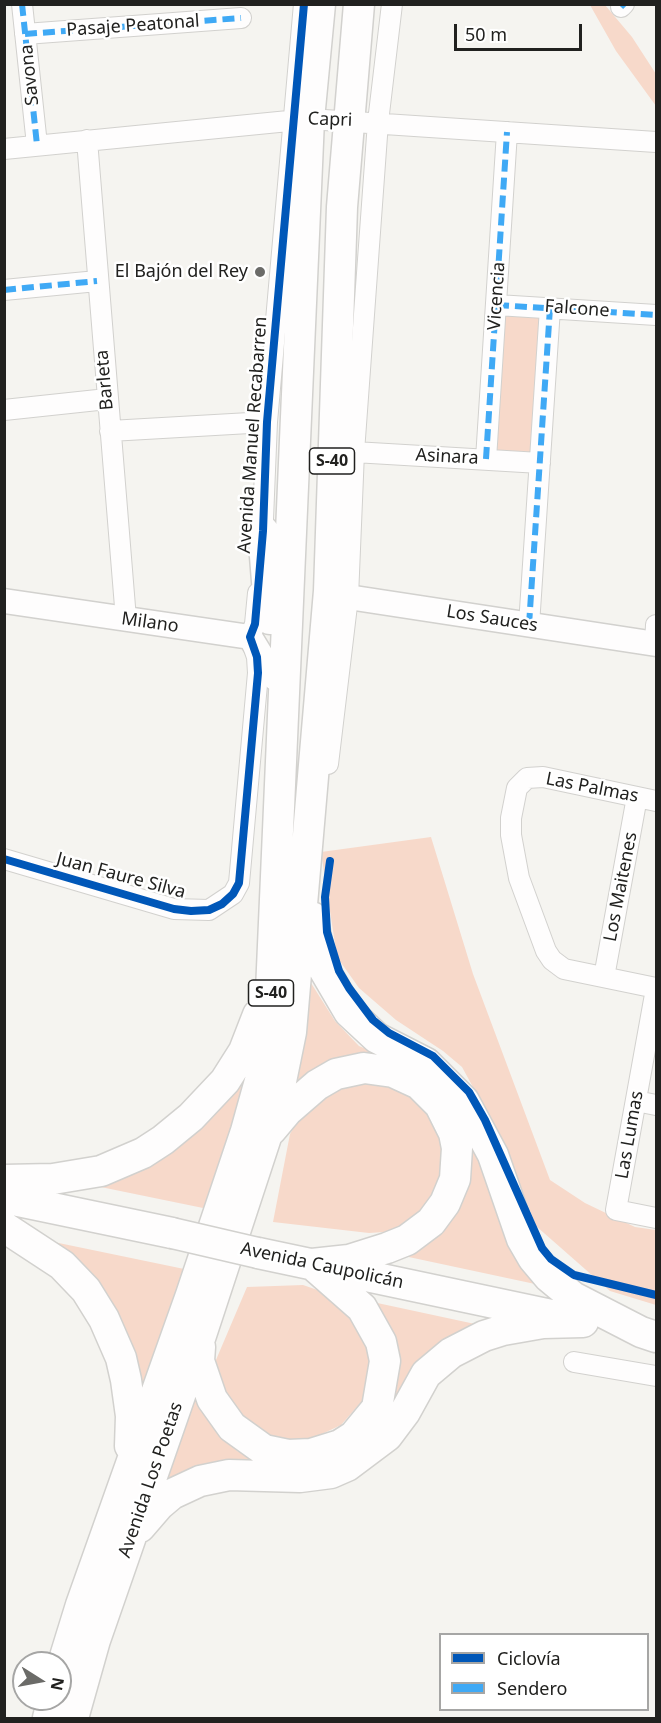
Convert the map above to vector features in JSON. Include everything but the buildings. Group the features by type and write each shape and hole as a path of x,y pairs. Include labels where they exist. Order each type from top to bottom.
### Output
{"main road":[{"name":"Avenida Manuel Recabarren","path":"233,1244 270,1008 292,503 301,119 320,4"},
{"name":"S-40","path":"233,1244 277,1101 291,1032 308,839 338,594 342,207 359,4"},
{"path":"301,119 324,138 335,163 342,207"},
{"path":"281,730 297,663 338,594 292,503"},
{"path":"263,531 281,730"},
{"path":"308,839 312,924 317,950 338,997 362,1026 393,1048 426,1063 464,1101 493,1155 522,1239 532,1258 549,1277 573,1297 651,1335"},
{"path":"4,1180 52,1179 101,1171 143,1153 173,1133 216,1092 244,1051 266,992 272,952"},
{"path":"266,1137 287,1111 317,1085 336,1074 364,1068 393,1072 419,1084 440,1105 454,1133 457,1148 455,1179 446,1203 431,1222 407,1240 387,1248 349,1260 312,1264"},
{"name":"Avenida Caupolicán","path":"4,1198 233,1244 312,1264 651,1335"},
{"path":"4,1227 62,1265 86,1290 104,1319 121,1358 131,1416 125,1483"},
{"name":"Avenida Los Poetas","path":"73,1719 95,1640 233,1244"},
{"name":"Avenida Los Poetas","path":"67,1651 125,1483 233,1244"},
{"path":"201,1335 199,1361 212,1399 227,1422 245,1438 264,1450 288,1455 311,1454 347,1440 365,1424 377,1408 385,1361 381,1342 362,1308 312,1264"},
{"path":"129,1545 137,1530 159,1505 186,1486 229,1475 285,1478 315,1476 331,1473 362,1458 397,1424 426,1374 467,1343 484,1335 524,1326 583,1322"}],"street":[{"name":"Savona","path":"22,4 37,145"},
{"name":"Avenida Manuel Recabarren","path":"241,866 258,672 257,657 250,638 255,624 263,531 267,422 301,119 304,4"},
{"path":"312,898 338,594 354,452 378,122 392,4"},
{"name":"Pasaje Peatonal","path":"25,34 241,18"},
{"name":"Capri","path":"4,149 301,119 378,122 654,146"},
{"name":"Vicencia","path":"486,459 507,132"},
{"name":"Barleta","path":"87,140 106,399 126,619"},
{"path":"4,290 97,281"},
{"name":"Falcone","path":"497,304 657,315"},
{"path":"530,625 550,308"},
{"path":"4,410 106,399"},
{"path":"110,431 267,422"},
{"name":"Asinara","path":"354,452 540,463"},
{"name":"Los Sauces","path":"338,594 530,625 656,638"},
{"name":"Milano","path":"4,601 250,638"},
{"path":"250,638 275,678"},
{"name":"Las Palmas","path":"604,977 564,969 546,951 519,878 511,835 513,803 517,788 527,778 543,777 647,799"},
{"name":"Los Maitenes","path":"604,977 647,799"},
{"name":"Juan Faure Silva","path":"4,859 174,909 191,911 209,910 232,894 239,883 241,866"},
{"path":"604,977 657,988"},
{"name":"Las Lumas","path":"657,988 616,1210 657,1218"},
{"path":"636,1101 657,1105"},
{"path":"574,1362 657,1376"}],"shaded area":[{"path":"590,5 605,5 632,37 656,74 656,106 616,51"},
{"path":"503,311 543,314 534,456 493,454"},
{"path":"431,837 473,974 550,1180 585,1203 635,1227 656,1230 656,1305 610,1291 536,1226 503,1142 462,1067 443,1051 396,1020 359,988 337,957 321,852"},
{"path":"311,983 335,1021 359,1046 412,1068 455,1102 535,1284 404,1256 465,1174 409,1073 292,1098"},
{"path":"247,1063 208,1209 91,1185"},
{"path":"381,1082 406,1090 432,1117 443,1146 441,1180 430,1205 402,1229 384,1232 369,1233 273,1222 290,1134 298,1120 332,1090 359,1083"},
{"path":"49,1241 189,1270 140,1415"},
{"path":"303,1285 332,1295 374,1339 371,1381 363,1400 341,1425 305,1442 282,1441 249,1429 210,1374 247,1287"},
{"path":"368,1301 489,1327 450,1347 429,1363 370,1444 333,1468 300,1474 244,1470 217,1471 184,1479 159,1494 197,1393 217,1429 237,1451 273,1465 302,1469 324,1466 352,1451 370,1433 388,1405 393,1374 384,1325"}],"marked path":[{"path":"22,4 37,145"},
{"path":"621,7 624,4"},
{"path":"25,34 241,18"},
{"path":"486,459 507,132"},
{"path":"4,290 97,281"},
{"path":"497,305 656,315"},
{"path":"529,625 550,308"}],"cycle path":[{"path":"4,859 174,909 191,911 209,910 222,904 233,894 239,883 258,673 257,657 250,637 255,624 263,531 267,422 304,4"},
{"path":"330,861 325,897 327,932 339,971 373,1020 389,1033 433,1056 469,1092 485,1120 542,1248 551,1259 574,1275 656,1295"}],"place":[{"name":"El Bajón del Rey","path":"260,272"}]}
